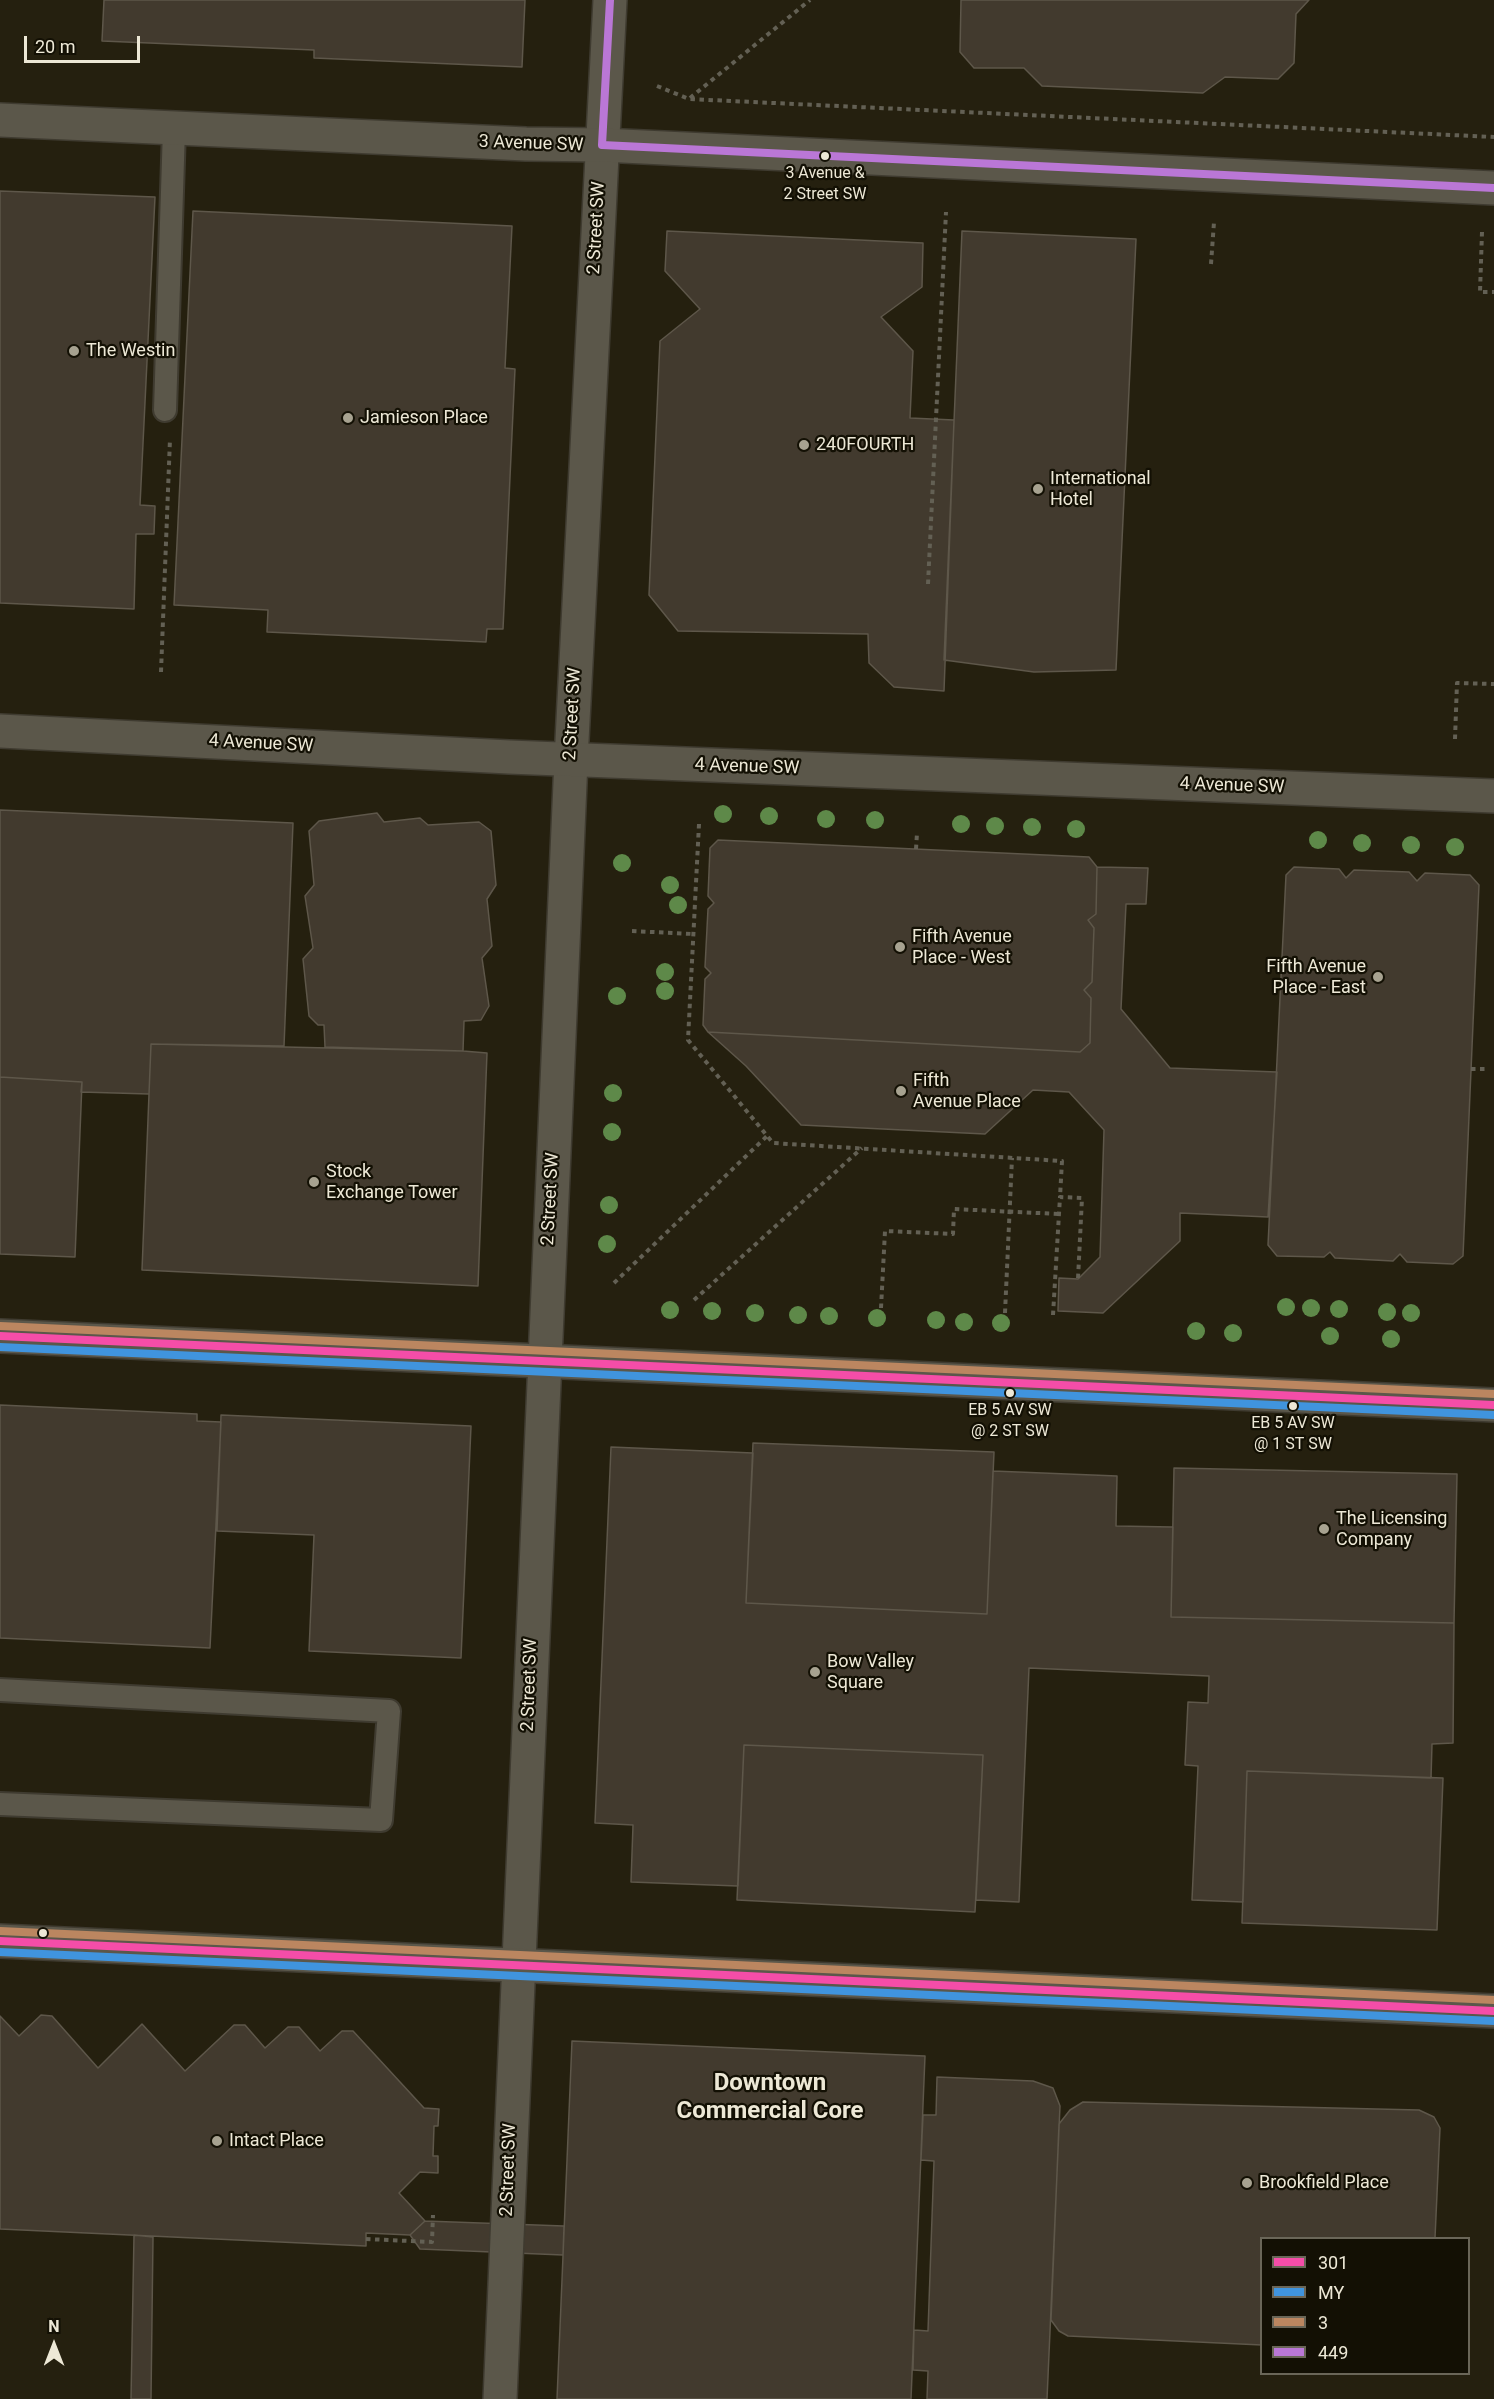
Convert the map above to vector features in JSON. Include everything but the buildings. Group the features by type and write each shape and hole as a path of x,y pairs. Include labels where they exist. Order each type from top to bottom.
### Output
{"main road":[{"name":"2 Street SW","path":"500,2399 571,759 610,0"},
{"name":"3 Avenue SW","path":"0,120 1494,188"},
{"name":"4 Avenue SW","path":"0,731 571,759 1494,796"},
{"path":"0,1336 1494,1405"},
{"path":"0,1941 1494,2011"}],"lane":[{"path":"165,410 174,129"},
{"path":"0,1690 389,1711 381,1820 0,1804"}],"path":[{"path":"689,99 810,0"},
{"path":"657,86 689,99 1494,137"},
{"path":"928,584 946,212"},
{"path":"1211,264 1214,222"},
{"path":"1482,232 1480,292 1494,292"},
{"path":"161,672 169,449"},
{"path":"1455,739 1457,682 1494,684"},
{"path":"699,824 688,1040 773,1143 1062,1161 1053,1315"},
{"path":"916,849 917,833"},
{"path":"632,932 693,934"},
{"path":"1471,1069 1486,1069"},
{"path":"614,1283 767,1136"},
{"path":"694,1300 862,1148"},
{"path":"1005,1313 1012,1158"},
{"path":"1060,1197 1082,1198 1078,1279"},
{"path":"881,1308 885,1231 953,1234 954,1209 1059,1214"},
{"path":"366,2239 432,2242 433,2215"}],"transit line":[{"name":"449","path":"610,0 602,145 1494,188"},
{"name":"3","path":"0,1326 1494,1394"},
{"name":"301","path":"0,1336 1494,1405"},
{"name":"MY","path":"0,1347 1494,1415"},
{"name":"3","path":"0,1931 1494,2000"},
{"name":"301","path":"0,1941 1494,2011"},
{"name":"MY","path":"0,1952 1494,2021"}],"place":[{"name":"3 Avenue & 2 Street SW","path":"825,156"},
{"name":"The Westin","path":"74,351"},
{"name":"Jamieson Place","path":"348,418"},
{"name":"240FOURTH","path":"804,445"},
{"name":"International Hotel","path":"1038,489"},
{"name":"Fifth Avenue Place - West","path":"900,947"},
{"name":"Fifth Avenue Place - East","path":"1378,977"},
{"name":"Fifth Avenue Place","path":"901,1091"},
{"name":"Stock Exchange Tower","path":"314,1182"},
{"name":"EB 5 AV SW @ 2 ST SW","path":"1010,1393"},
{"name":"EB 5 AV SW @ 1 ST SW","path":"1293,1406"},
{"name":"The Licensing Company","path":"1324,1529"},
{"name":"Bow Valley Square","path":"815,1672"},
{"name":"Intact Place","path":"217,2141"},
{"name":"Brookfield Place","path":"1247,2183"}],"district":[{"name":"Downtown Commercial Core","path":"770,2098"}]}
